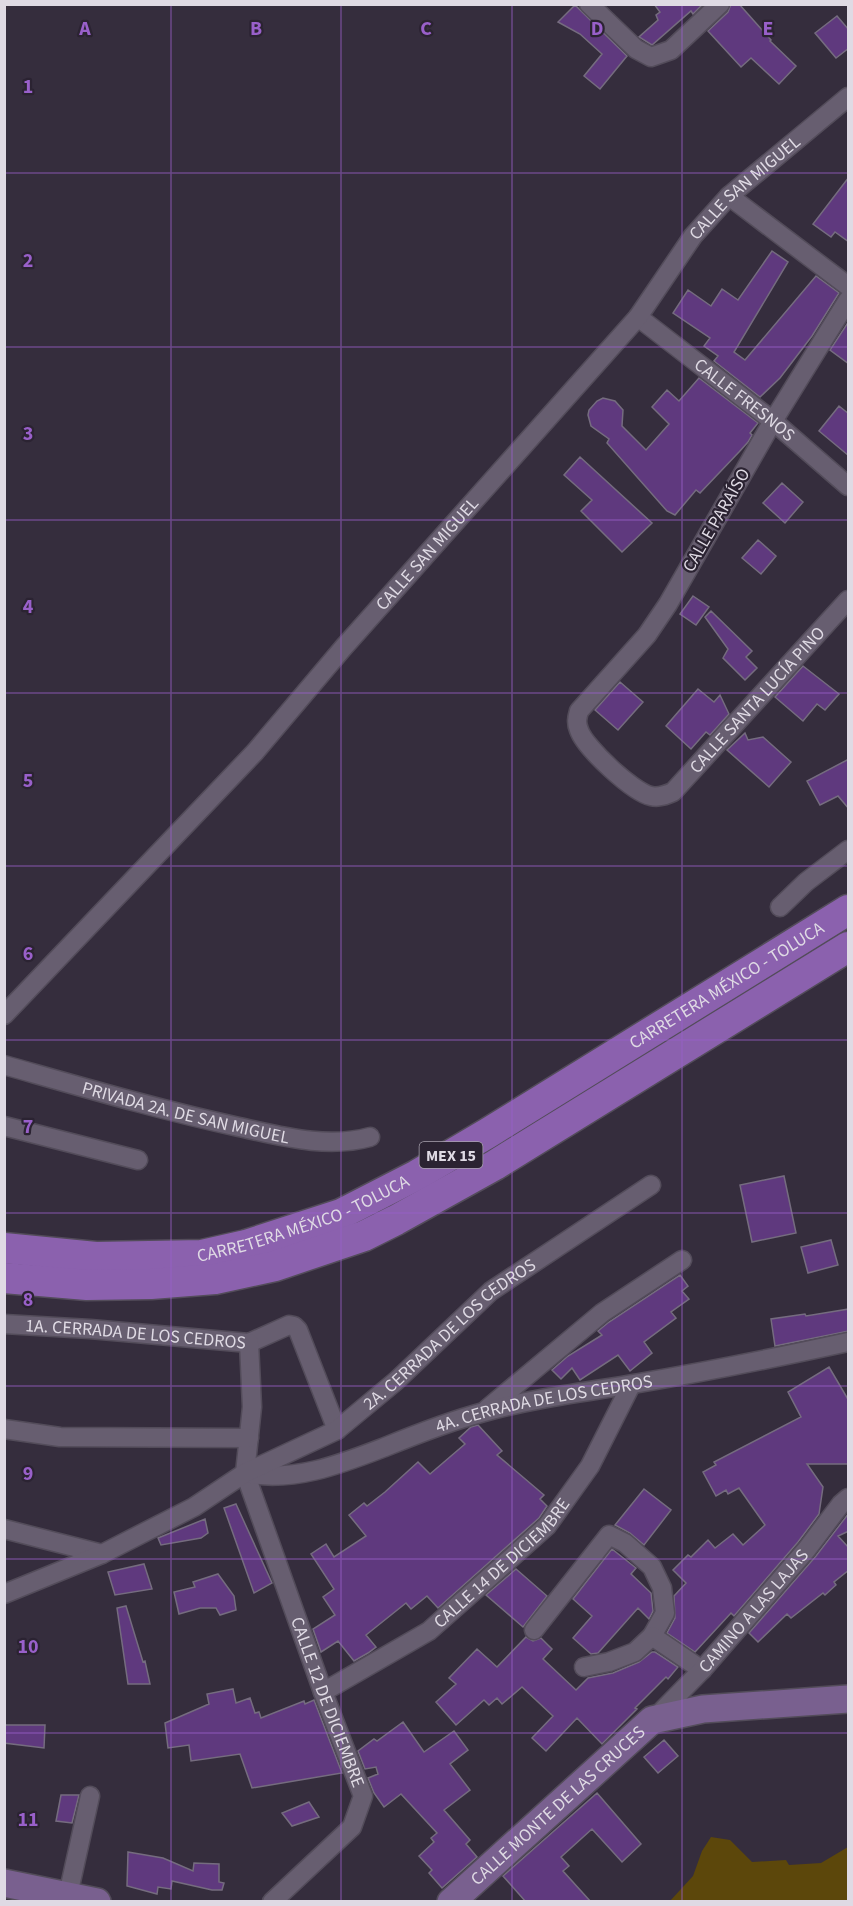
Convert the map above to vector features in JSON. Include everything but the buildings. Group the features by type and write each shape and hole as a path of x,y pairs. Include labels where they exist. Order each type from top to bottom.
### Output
{"main road":[{"name":"CARRETERA MÉXICO - TOLUCA","path":"4,1248 96,1257 202,1255 246,1245 341,1214 417,1175 488,1133 849,910"},
{"name":"CARRETERA MÉXICO - TOLUCA","path":"4,1278 87,1285 151,1284 214,1279 275,1266 353,1240 396,1220 495,1165 849,946"}],"street":[{"path":"589,4 636,49 651,57 670,50 720,4"},
{"name":"CALLE SAN MIGUEL","path":"4,1015 255,752 351,639 638,317 693,236 729,196 849,97"},
{"path":"729,196 849,286"},
{"name":"CALLE PARAÍSO","path":"664,796 653,797 640,793 588,746 579,731 577,721 579,711 647,635 716,522 773,421 849,300"},
{"name":"CALLE FRESNOS","path":"638,317 773,421 849,486"},
{"name":"CALLE SANTA LUCÍA PINO","path":"664,796 674,792 683,784 849,600"},
{"path":"780,907 806,882 849,850"},
{"name":"PRIVADA 2A. DE SAN MIGUEL","path":"4,1065 181,1114 278,1135 310,1140 353,1142 370,1137"},
{"path":"4,1126 138,1160"},
{"name":"2A. CERRADA DE LOS CEDROS","path":"245,1473 337,1430 396,1381 491,1291 651,1185"},
{"path":"483,1412 602,1313 682,1260"},
{"name":"1A. CERRADA DE LOS CEDROS","path":"4,1324 249,1343 289,1325 294,1326 298,1330 337,1430"},
{"name":"4A. CERRADA DE LOS CEDROS","path":"245,1473 258,1476 305,1473 348,1462 385,1446 483,1412 534,1400 732,1367 849,1342"},
{"path":"4,1594 102,1554 194,1507 245,1473 252,1407 249,1343"},
{"name":"CALLE 14 DE DICIEMBRE","path":"323,1692 429,1631 547,1526 590,1466 631,1384"},
{"path":"4,1429 60,1437 249,1438"},
{"name":"CALLE 12 DE DICIEMBRE","path":"245,1473 323,1692 363,1796 352,1827 272,1902"},
{"name":"CAMINO A LAS LAJAS","path":"652,1720 702,1670 800,1557 841,1504 849,1498"},
{"path":"4,1529 102,1554"},
{"path":"534,1630 609,1535 625,1543 652,1567 662,1588 665,1613 652,1636 635,1652 609,1662 584,1667"},
{"path":"652,1636 702,1670"},
{"name":"CALLE MONTE DE LAS CRUCES","path":"451,1902 652,1720 704,1709 849,1699"},
{"path":"68,1895 90,1796"},
{"path":"4,1883 97,1902"}],"shaded area":[{"path":"711,1837 730,1840 752,1862 786,1860 789,1865 821,1863 848,1847 848,1901 670,1901 693,1876 702,1851"}]}
